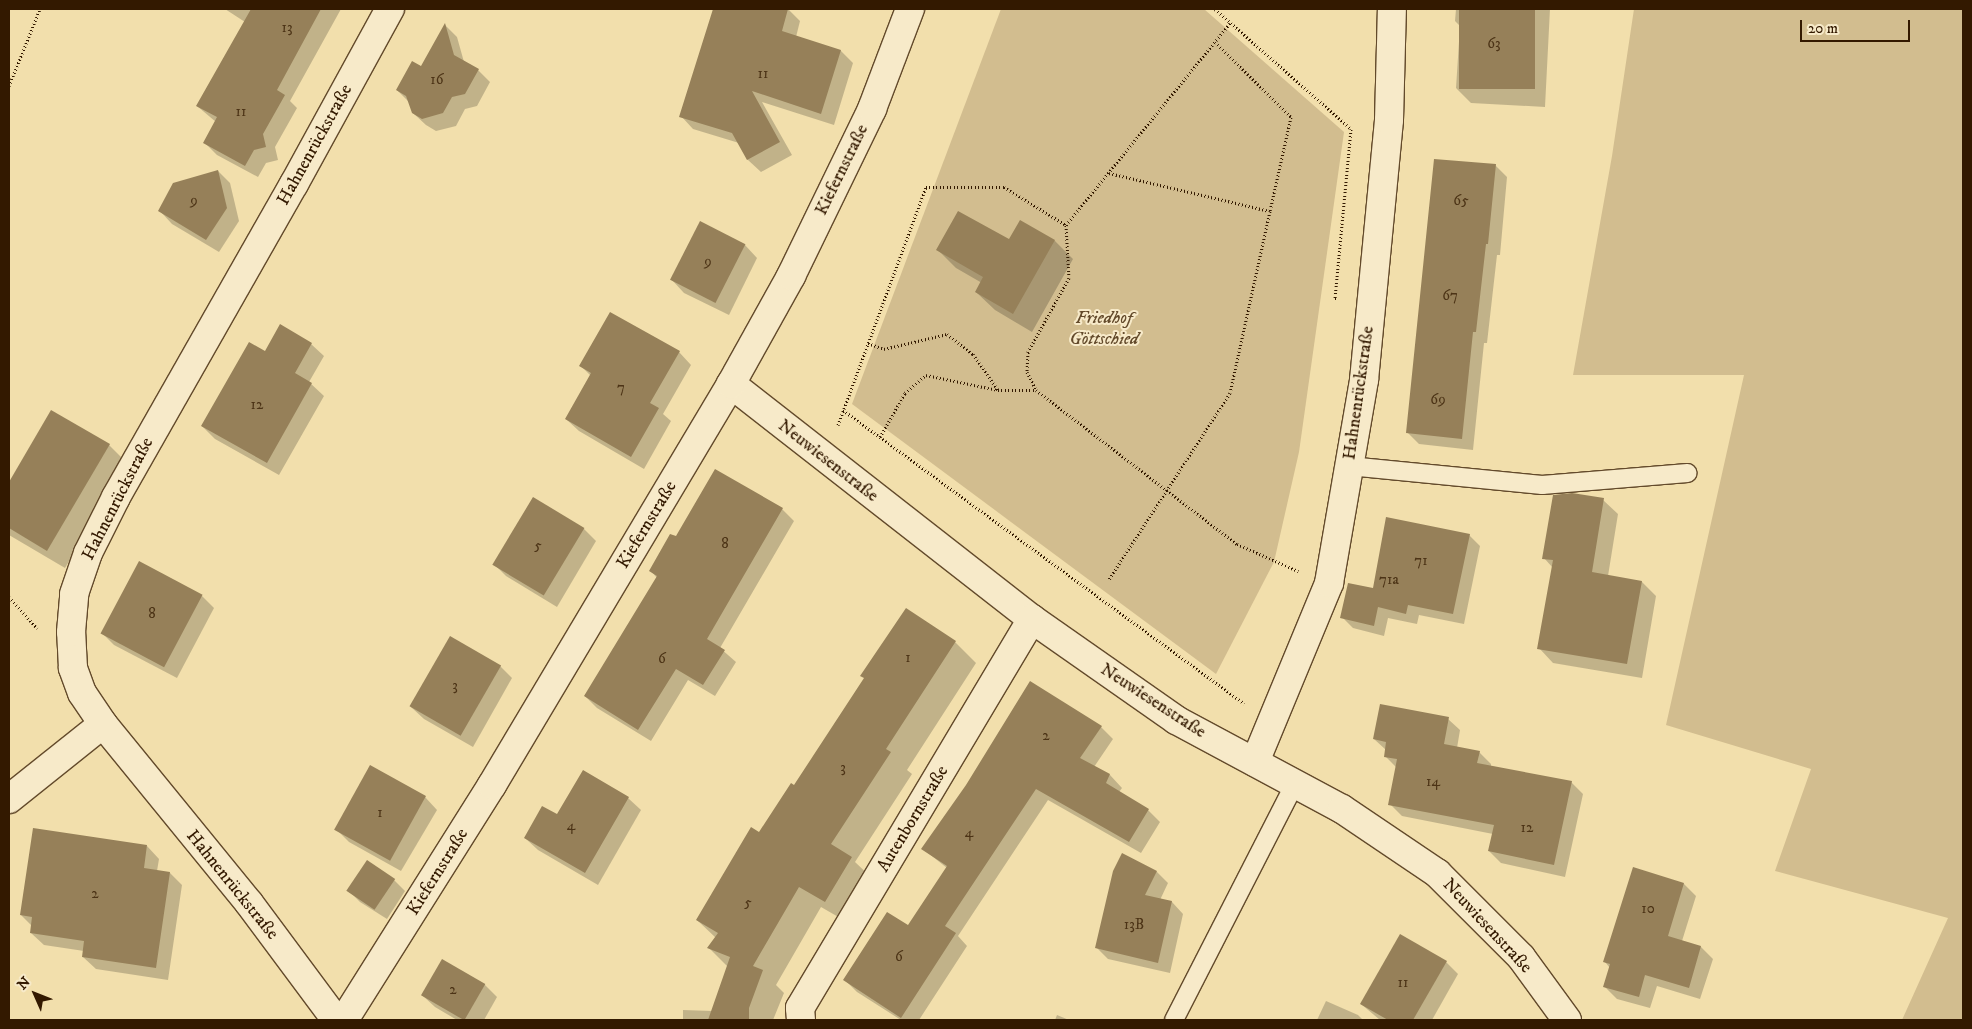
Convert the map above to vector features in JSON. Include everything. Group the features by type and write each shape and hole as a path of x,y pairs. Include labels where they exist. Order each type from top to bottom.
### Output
{"street":[{"name":"Hahnenrückstraße","path":"336,1020 248,903 103,724 82,693 73,668 71,632 74,594 88,553 116,497 294,184 390,9"},
{"name":"Kiefernstraße","path":"344,1020 497,777 730,384 791,276 872,109 910,9"},
{"name":"Hahnenrückstraße","path":"1255,762 1329,583 1364,380 1390,120 1392,9"},
{"name":"Neuwiesenstraße","path":"730,384 1032,619 1176,720 1294,785 1342,809 1436,872 1521,958 1567,1020"},
{"name":"Autenbornstraße","path":"801,1020 800,1008 1032,619"},
{"path":"9,799 103,724"}],"lane":[{"path":"1350,466 1542,485 1688,473"},
{"path":"1174,1020 1294,785"}],"path":[{"path":"9,86 40,9"},
{"path":"1214,9 1351,129 1335,298 1371,303"},
{"path":"1230,23 1066,225 1069,278 1028,352 1027,372 1036,390 1237,544 1274,562 1329,583"},
{"path":"1109,579 1230,393 1290,117 1215,42"},
{"path":"1108,173 1270,211"},
{"path":"825,459 926,187 1004,187 1066,225"},
{"path":"868,343 884,349 947,334 973,354 998,390"},
{"path":"880,437 905,393 926,375 998,390 1036,390"},
{"path":"843,410 1271,724"}],"green space":[{"name":"Friedhof Göttschied","path":"1001,9 1204,9 1344,132 1299,452 1274,562 1216,674 852,404"},
{"path":"1634,9 1963,9 1963,1020 1902,1020 1948,918 1775,871 1811,769 1666,725 1744,375 1573,375 1612,156"}],"building":[{"path":"251,9 321,9 277,90 285,95 263,134 266,147 254,150 245,166 203,143 217,117 196,106"},
{"path":"713,9 788,9 782,31 841,50 821,114 752,91 780,142 747,160 732,133 679,117"},
{"path":"1459,9 1535,9 1535,89 1459,89"},
{"path":"445,23 454,55 479,69 465,94 452,97 443,113 422,119 412,113 406,96 396,90 412,61 421,66"},
{"path":"1434,159 1496,164 1488,244 1486,244 1476,332 1473,332 1462,439 1406,433"},
{"path":"218,170 227,208 206,240 158,211 173,183"},
{"path":"958,211 1009,239 1020,220 1055,240 1013,314 975,292 983,277 936,250"},
{"path":"700,221 745,244 715,303 670,280"},
{"path":"610,312 680,351 650,403 659,408 631,457 565,419 591,373 579,366"},
{"path":"280,324 312,343 295,373 312,383 267,463 201,426 249,342 265,351"},
{"path":"51,410 110,444 47,551 9,528 9,482"},
{"path":"715,469 783,508 707,639 725,650 703,685 676,669 638,730 584,696 657,576 649,571 670,534 676,536"},
{"path":"1572,493 1604,498 1592,572 1642,581 1627,664 1537,649 1553,560 1542,559 1553,495"},
{"path":"533,497 584,528 544,596 492,565"},
{"path":"1386,517 1470,534 1453,614 1408,605 1406,614 1378,607 1374,626 1340,618 1348,583 1373,588"},
{"path":"139,561 203,595 164,667 101,633"},
{"path":"906,608 956,641 886,749 891,752 831,844 852,857 825,902 799,887 753,966 763,970 749,1008 749,1020 708,1020 730,957 707,948 718,933 696,920 751,827 759,832 791,783 794,785 864,678 860,676"},
{"path":"450,636 501,666 461,736 410,706"},
{"path":"1030,681 1102,726 1080,758 1110,774 1106,783 1149,809 1129,842 1036,789 945,926 956,933 901,1018 843,980 887,912 908,925 947,866 921,849 966,785"},
{"path":"1380,704 1449,717 1444,744 1480,751 1477,763 1572,781 1554,865 1488,851 1494,825 1388,805 1397,759 1384,757 1386,742 1373,739"},
{"path":"370,765 426,796 390,861 334,830"},
{"path":"583,770 629,797 585,873 524,838 542,806 557,814"},
{"path":"33,828 147,845 144,868 170,872 156,968 82,957 84,941 30,933 32,917 20,915"},
{"path":"1122,853 1157,871 1145,895 1172,901 1158,963 1095,948 1113,871"},
{"path":"367,860 395,879 374,910 346,891"},
{"path":"1633,867 1684,883 1668,936 1701,946 1689,988 1645,975 1639,997 1603,987 1610,964 1603,962"},
{"path":"1400,934 1447,961 1413,1020 1388,1020 1360,1004"},
{"path":"442,959 485,984 465,1020 421,995"}]}
